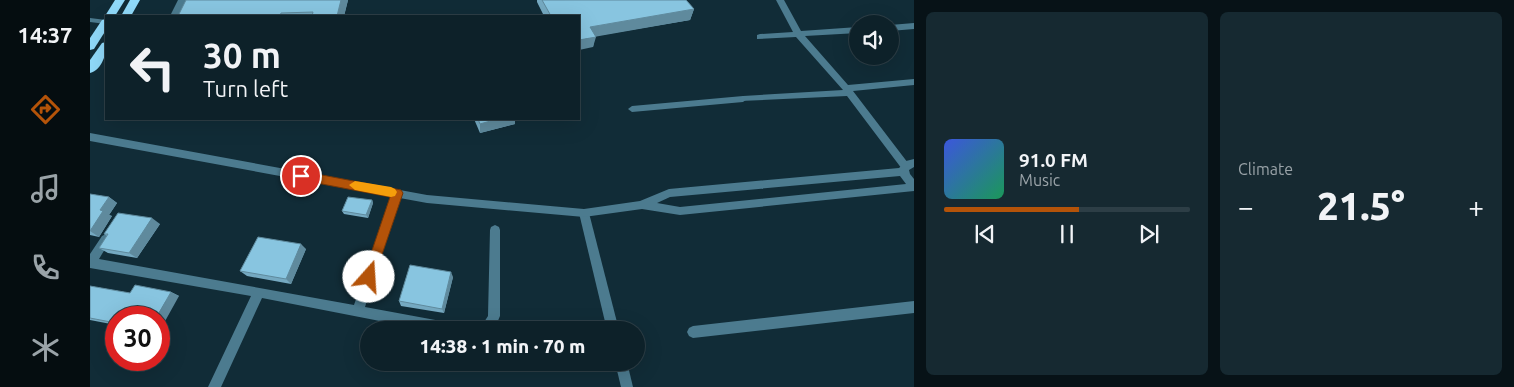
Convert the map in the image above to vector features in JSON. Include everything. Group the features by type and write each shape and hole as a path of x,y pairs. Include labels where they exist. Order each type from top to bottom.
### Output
{"highway":[{"path":"111,15 120,0"},
{"path":"127,15 135,0"},
{"path":"90,46 105,24"},
{"path":"90,69 105,47"}],"street":[{"path":"174,15 182,0"},
{"path":"780,0 799,35 908,167 908,180 914,186"},
{"path":"90,20 105,22"},
{"path":"899,27 914,26"},
{"path":"760,38 849,31"},
{"path":"632,109 847,91 914,82"},
{"path":"90,138 427,199 584,212 640,205 669,193 908,167"},
{"path":"640,205 680,211 914,186"},
{"path":"358,311 397,193"},
{"path":"584,212 611,321"},
{"path":"111,230 90,263 259,292 410,321"},
{"path":"492,321 494,316 495,230"},
{"path":"214,387 259,292"},
{"path":"693,332 914,307"},
{"path":"623,371 627,387"}],"building":[{"path":"186,0 341,0 337,15 312,15 313,12 281,13 280,15 178,15"},
{"path":"542,0 686,0 694,9 590,27 596,37 580,40 580,15 550,15"},
{"path":"478,120 494,120 480,124"},
{"path":"90,194 109,197 100,210 103,211 90,231"},
{"path":"348,197 372,200 366,215 342,211"},
{"path":"118,213 152,218 129,253 99,248 108,234 104,234"},
{"path":"258,237 301,244 286,279 240,271"},
{"path":"410,265 451,272 442,309 399,301"},
{"path":"135,285 171,292 163,306 105,306 105,321 90,318 90,286 130,293"}],"slow traffic":[{"path":"355,185 391,192"}],"route":[{"path":"301,176 397,193 369,277"}]}
